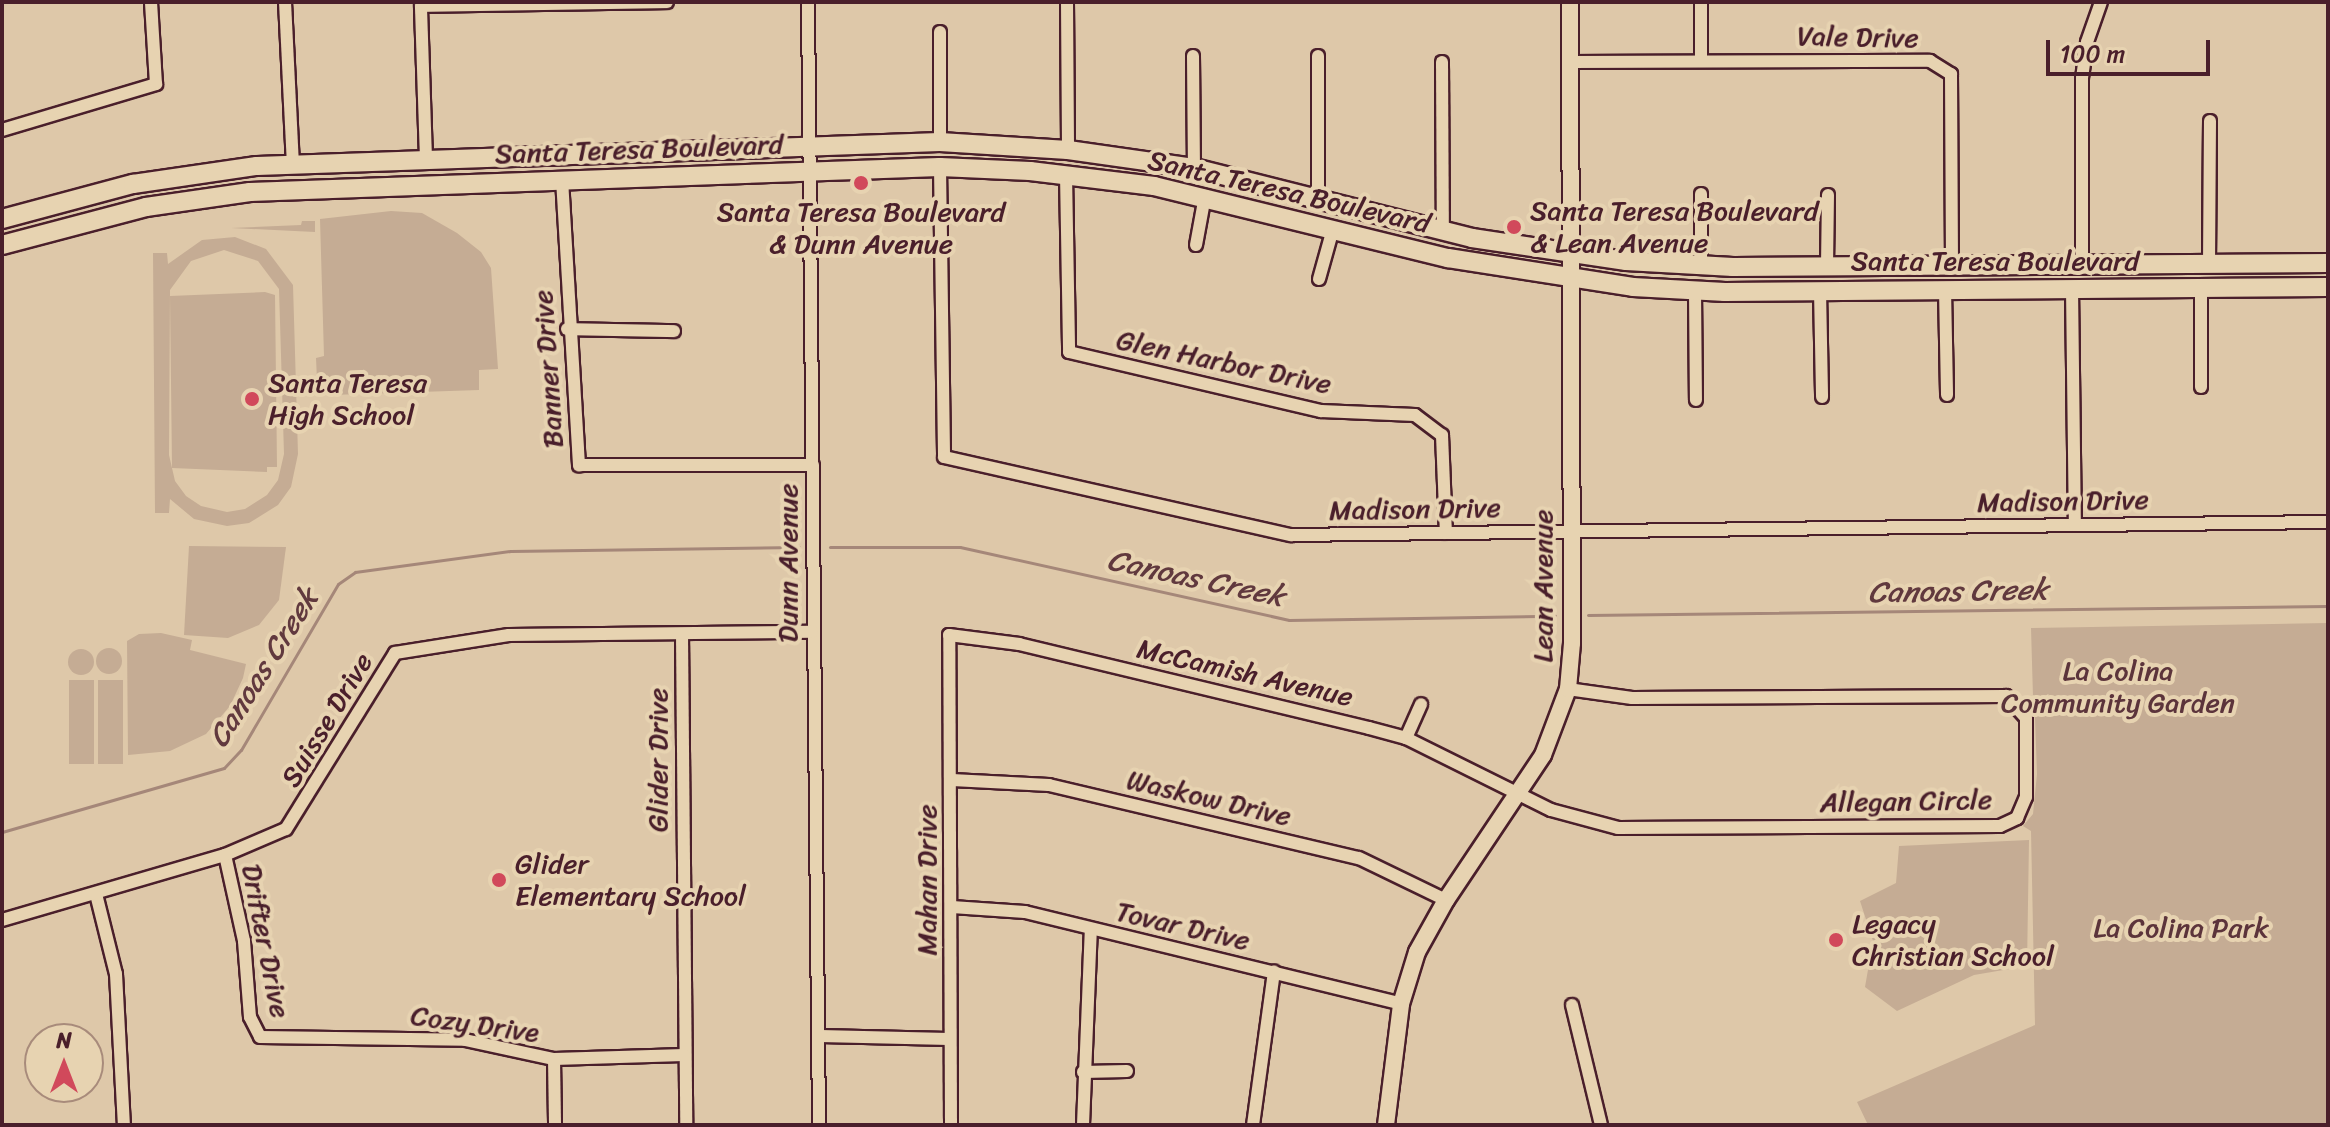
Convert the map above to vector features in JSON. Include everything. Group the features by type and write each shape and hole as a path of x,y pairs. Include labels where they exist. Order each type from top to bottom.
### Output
{"main road":[{"name":"Santa Teresa Boulevard","path":"2,219 169,176 293,163 940,142 1068,150 1194,168 1443,232 1572,255 1701,266 2328,263"},
{"name":"Santa Teresa Boulevard","path":"2,245 121,213 218,195 562,179 940,167 1066,174 1205,196 1448,258 1570,280 1695,291 2328,287"}],"street":[{"path":"2,130 156,84 151,2"},
{"path":"285,2 293,163"},
{"path":"426,159 421,6 667,2"},
{"name":"Dunn Avenue","path":"808,2 819,1125"},
{"path":"1067,2 1068,150"},
{"name":"Lean Avenue","path":"1386,1125 1401,1004 1417,952 1446,900 1543,755 1568,689 1572,255 1570,2"},
{"path":"1701,2 1701,60"},
{"path":"2082,264 2082,78 2087,42 2101,2"},
{"path":"940,32 940,142"},
{"path":"1193,56 1194,168"},
{"path":"1318,56 1318,199"},
{"name":"Vale Drive","path":"1571,62 1930,61 1951,74 1952,265"},
{"path":"1442,62 1443,232"},
{"path":"2209,264 2210,121"},
{"name":"Madison Drive","path":"940,167 944,457 1291,535 1570,529 2328,522"},
{"name":"Glen Harbor Drive","path":"1066,174 1069,352 1321,411 1415,415 1442,435 1446,533"},
{"name":"Banner Drive","path":"562,179 567,329 579,465 813,465"},
{"path":"1701,194 1701,266"},
{"path":"1827,266 1828,195"},
{"path":"1196,245 1205,196"},
{"path":"1319,279 1333,229"},
{"path":"2072,288 2075,525"},
{"path":"2201,288 2201,387"},
{"path":"1945,289 1947,395"},
{"path":"1820,290 1822,397"},
{"path":"1695,291 1696,400"},
{"path":"567,329 674,331"},
{"name":"Suisse Drive","path":"2,920 225,855 286,829 395,653 509,635 812,632"},
{"name":"Glider Drive","path":"682,634 686,1125"},
{"name":"McCamish Avenue","path":"949,635 1019,644 1406,738 1518,793"},
{"name":"Mahan Drive","path":"949,635 952,780 951,1125"},
{"name":"Allegan Circle","path":"1518,793 1587,823 1633,829 2000,826 2017,818 2026,797 2026,718 2006,696 1632,698 1568,689"},
{"path":"1406,738 1421,704"},
{"name":"Waskow Drive","path":"952,780 1049,785 1359,858 1446,900"},
{"name":"Drifter Drive","path":"225,855 244,941 250,1017 260,1037"},
{"path":"96,894 116,974 124,1125"},
{"name":"Tovar Drive","path":"952,907 1025,912 1401,1004"},
{"path":"1083,1125 1091,929"},
{"path":"1253,1125 1274,971"},
{"path":"1572,1005 1601,1125"},
{"path":"820,1036 949,1039"},
{"name":"Cozy Drive","path":"260,1037 465,1040 554,1059 684,1055"},
{"path":"554,1059 555,1125"},
{"path":"1083,1072 1127,1071"}],"green space":[{"path":"391,211 422,213 457,233 481,252 491,268 498,369 479,370 479,390 331,395 317,380 316,358 324,356 320,219"},
{"path":"302,221 315,221 315,232 231,228 301,225"},
{"path":"235,237 266,249 293,285 298,454 291,487 278,505 249,523 227,526 194,519 170,499 169,513 155,513 153,253 167,253 168,264 202,240","holes":["224,250 258,261 279,289 284,454 278,480 267,495 245,509 227,512 201,506 186,496 175,481 169,455 170,290 191,261"]},
{"path":"265,292 275,295 277,467 267,467 267,472 172,468 170,296"},
{"path":"189,546 286,547 279,600 259,625 228,638 184,635"},
{"name":"La Colina Park","path":"2328,623 2328,1125 1868,1125 1857,1102 2035,1025 2031,831 2023,826 2033,814 2037,774 2035,718 2027,699 2033,697 2031,628"},
{"path":"161,633 192,640 190,650 246,664 243,678 230,706 206,734 170,751 128,755 127,641 139,634"},
{"path":"109,648 118,652 122,661 118,670 109,674 100,670 96,661 100,652"},
{"path":"81,649 90,653 94,662 90,671 81,675 72,671 68,662 72,653"},
{"path":"69,680 94,680 94,764 69,764"},
{"path":"98,680 123,680 123,764 98,764"},
{"path":"2029,840 2027,966 1974,975 1897,1011 1865,987 1873,941 1860,901 1896,883 1899,846"}],"waterway":[{"name":"Canoas Creek","path":"2,832 224,768 241,750 338,584 355,572 511,551 799,547"},
{"name":"Canoas Creek","path":"830,547 960,547 1289,620 1555,616"},
{"name":"Canoas Creek","path":"1588,615 2328,606"}],"place":[{"name":"Santa Teresa Boulevard & Dunn Avenue","path":"861,183"},
{"name":"Santa Teresa Boulevard & Lean Avenue","path":"1514,227"},
{"name":"Santa Teresa High School","path":"252,399"},
{"name":"Glider Elementary School","path":"499,880"},
{"name":"Legacy Christian School","path":"1836,940"}],"park label":[{"name":"La Colina Community Garden","path":"2118,687"}]}
